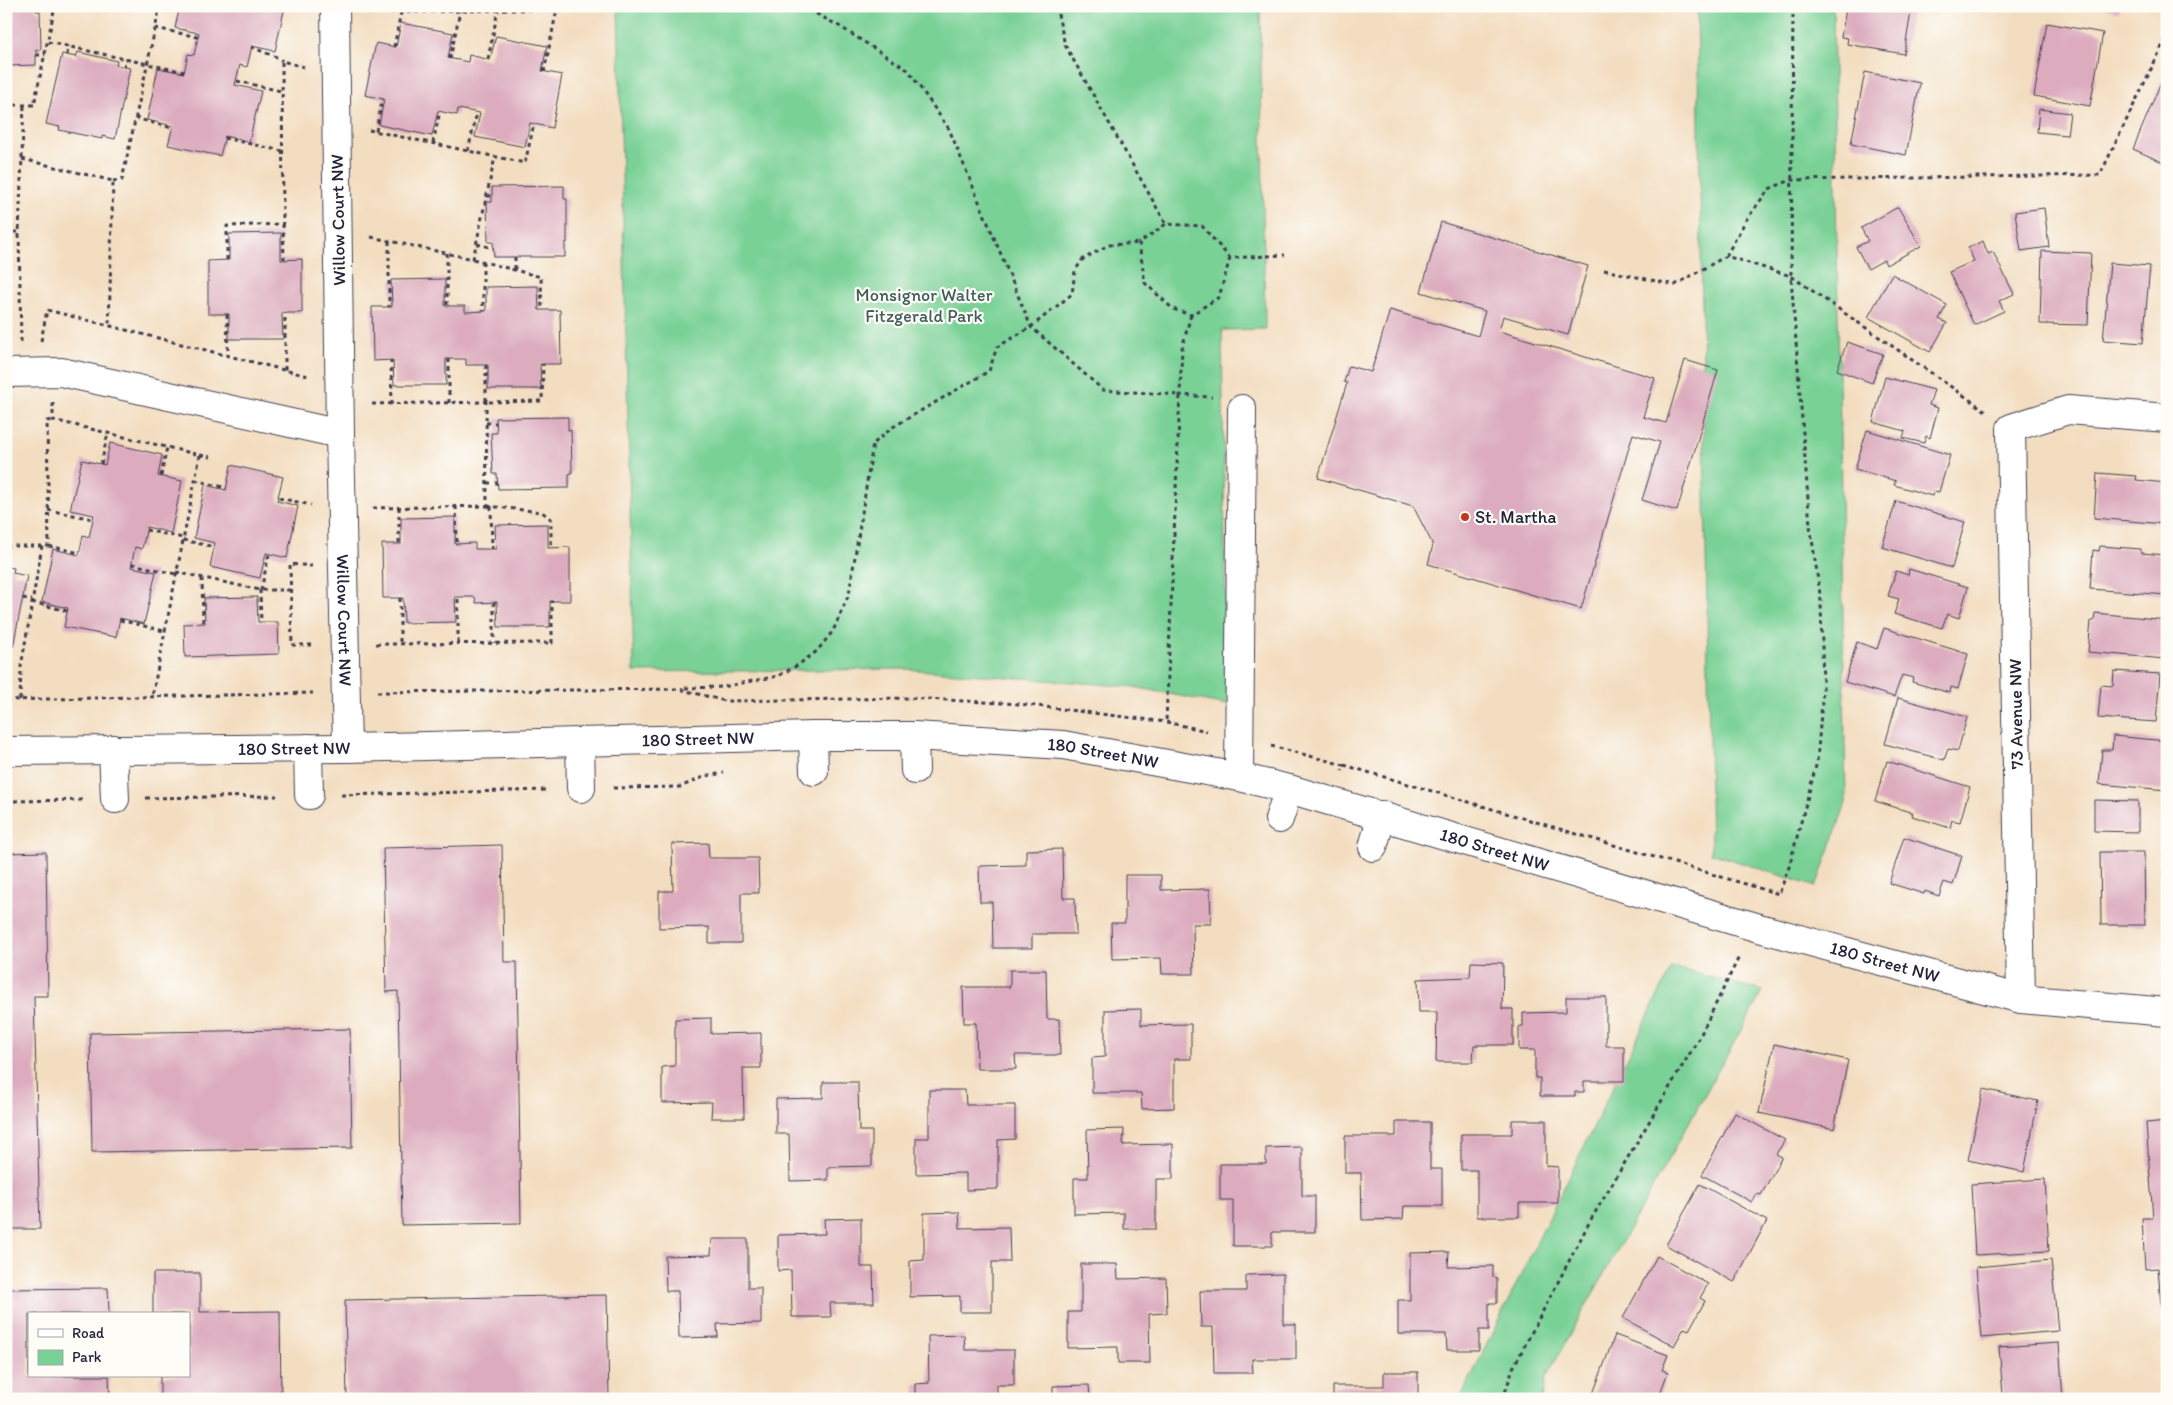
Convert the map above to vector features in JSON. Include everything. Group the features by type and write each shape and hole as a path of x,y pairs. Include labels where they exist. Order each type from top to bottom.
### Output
{"street":[{"name":"Willow Court NW","path":"335,6 340,434 347,748"},
{"path":"6,373 61,372 340,434"},
{"path":"1231,403 1239,777"},
{"path":"2011,428 2068,410 2167,418"},
{"name":"73 Avenue NW","path":"2011,428 2021,999"},
{"path":"813,736 814,771"},
{"name":"180 Street NW","path":"6,751 347,748 813,736 914,736 1063,745 1239,777 1289,789 1759,928 2021,999 2167,1012"},
{"path":"914,736 915,770"},
{"path":"580,742 581,788"},
{"path":"308,748 309,795"},
{"path":"113,749 115,799"},
{"path":"1279,819 1289,789"},
{"path":"1373,847 1382,815"}],"path":[{"path":"6,105 34,106 55,6 36,7"},
{"path":"22,159 112,181 122,180 160,6"},
{"path":"363,6 363,14 566,9 566,6"},
{"path":"802,6 839,26 908,70 949,129 1031,327 1103,390 1180,395 1231,403"},
{"path":"1056,6 1065,45 1166,224"},
{"path":"1344,764 1779,894 1789,867 1817,762 1823,689 1821,601 1810,525 1791,276 1793,6"},
{"path":"544,72 557,9"},
{"path":"488,59 498,10"},
{"path":"394,47 401,12"},
{"path":"450,59 460,12"},
{"path":"155,28 198,37"},
{"path":"1604,270 1675,285 1726,256 1746,220 1769,189 1791,180 2100,174 2167,36"},
{"path":"48,42 184,72"},
{"path":"67,55 68,46"},
{"path":"251,47 282,61 309,68"},
{"path":"36,55 45,55"},
{"path":"124,67 126,58"},
{"path":"282,61 284,260"},
{"path":"237,81 282,91"},
{"path":"376,131 382,99"},
{"path":"21,343 19,232 24,105"},
{"path":"433,143 440,111"},
{"path":"468,151 477,112"},
{"path":"135,118 172,128"},
{"path":"362,128 526,164 534,124"},
{"path":"224,138 282,150"},
{"path":"473,259 495,157"},
{"path":"109,326 112,181"},
{"path":"487,196 492,196"},
{"path":"227,260 227,226 283,224"},
{"path":"679,688 722,688 778,676 798,665 817,651 833,631 849,594 873,444 893,426 989,371 997,347 1031,327 1072,294 1075,271 1082,260 1108,245 1139,243 1166,224 1202,226 1230,258"},
{"path":"6,232 19,232"},
{"path":"366,236 473,259 541,277 542,310"},
{"path":"389,241 389,307"},
{"path":"1139,243 1145,283 1174,309 1191,315"},
{"path":"477,244 494,248"},
{"path":"446,254 448,306"},
{"path":"1230,258 1285,255"},
{"path":"1726,256 1791,276 2011,428"},
{"path":"515,257 515,270"},
{"path":"1166,722 1182,348 1191,315 1219,297 1230,258"},
{"path":"482,262 483,311"},
{"path":"40,344 47,310 312,377"},
{"path":"285,313 285,370"},
{"path":"227,314 228,356"},
{"path":"448,403 449,359"},
{"path":"391,360 392,404"},
{"path":"367,404 542,401 542,364"},
{"path":"486,365 487,483 492,549"},
{"path":"53,395 53,420"},
{"path":"49,546 47,421 53,420 211,457"},
{"path":"486,423 496,423"},
{"path":"101,464 108,433"},
{"path":"161,476 167,447"},
{"path":"152,697 200,455"},
{"path":"195,480 227,488"},
{"path":"487,483 498,483"},
{"path":"278,498 316,506"},
{"path":"456,506 457,544"},
{"path":"371,508 489,506 542,512 550,519 551,548"},
{"path":"399,507 399,544"},
{"path":"48,510 93,519"},
{"path":"146,530 214,547"},
{"path":"6,546 49,546 80,552"},
{"path":"20,700 20,668 42,546"},
{"path":"261,622 261,590 269,554"},
{"path":"132,564 261,590 290,590"},
{"path":"318,566 290,564 290,590 292,645 319,645"},
{"path":"202,578 203,623"},
{"path":"458,597 458,643"},
{"path":"23,598 67,610"},
{"path":"400,598 400,644"},
{"path":"374,644 552,643 552,601"},
{"path":"494,602 494,643"},
{"path":"120,620 164,631"},
{"path":"6,700 320,693"},
{"path":"777,700 777,737"},
{"path":"6,801 680,787 706,776 734,771"},
{"path":"1503,1399 1514,1368 1590,1221 1699,1038 1739,957"}],"green space":[{"name":"Monsignor Walter Fitzgerald Park","path":"618,6 1260,6 1265,329 1222,330 1227,705 1134,687 905,669 634,672"},
{"path":"1697,6 1833,6 1846,803 1816,887 1711,853"},
{"path":"1672,967 1763,991 1546,1377 1542,1399 1460,1399"}],"building":[{"path":"6,6 35,6 36,11 40,11 41,50 36,50 36,65 6,66"},
{"path":"180,6 285,6 275,51 252,46 247,67 240,65 235,85 261,91 249,142 225,136 220,156 168,145 173,126 147,120 158,68 184,73 188,54 194,55 199,33 175,28"},
{"path":"1855,6 1912,6 1904,54 1847,44 1848,38 1841,37 1846,9 1854,10"},
{"path":"2098,6 2120,6 2119,12"},
{"path":"401,23 453,33 448,58 468,62 469,55 490,60 496,36 547,46 542,71 562,75 552,128 530,123 525,147 475,137 480,113 458,109 457,115 438,111 432,136 379,125 384,99 365,95 376,43 396,47"},
{"path":"2047,23 2103,33 2090,106 2034,96"},
{"path":"78,52 117,61 116,65 130,68 115,139 102,136 102,139 59,130 60,127 46,124 62,54 76,57"},
{"path":"1865,72 1920,83 1906,155 1851,144"},
{"path":"2164,75 2167,76 2167,164 2133,149"},
{"path":"2039,109 2070,113 2067,135 2037,132"},
{"path":"564,186 564,199 567,199 567,243 565,243 565,257 494,257 493,242 488,242 487,202 492,202 492,187"},
{"path":"1898,207 1921,246 1886,265 1884,260 1868,269 1856,247 1868,241 1861,228"},
{"path":"2044,208 2049,247 2021,251 2015,212"},
{"path":"1441,222 1588,266 1568,335 1503,316 1499,331 1655,378 1643,417 1666,423 1685,360 1718,370 1677,511 1642,500 1660,442 1633,434 1581,609 1428,564 1433,545 1413,506 1318,478 1347,383 1344,382 1349,366 1371,372 1390,310 1478,336 1485,311 1421,292"},
{"path":"281,233 281,260 302,259 302,313 282,313 283,339 229,339 229,314 208,314 208,261 229,260 229,234"},
{"path":"1983,241 1988,254 1993,252 2014,294 1999,301 2004,311 1974,325 1949,272 1974,261 1968,248"},
{"path":"2042,251 2091,253 2088,325 2040,324"},
{"path":"2110,263 2150,266 2143,343 2103,340"},
{"path":"1892,274 1947,305 1939,319 1947,323 1930,352 1868,317"},
{"path":"445,279 445,306 465,306 465,312 486,311 486,287 538,286 539,310 560,310 561,364 540,364 541,389 488,389 488,365 466,365 466,359 446,359 446,385 394,385 393,360 373,361 372,307 392,307 391,280"},
{"path":"1847,342 1883,354 1872,383 1837,370"},
{"path":"1885,377 1934,390 1929,405 1938,408 1930,438 1926,436 1924,443 1903,438 1905,431 1873,422"},
{"path":"568,417 568,430 571,430 572,473 569,474 569,488 498,489 497,474 493,474 491,433 497,433 496,418"},
{"path":"1867,430 1950,455 1939,492 1934,491 1932,496 1894,485 1896,481 1855,469"},
{"path":"110,443 162,455 158,476 182,481 171,533 147,527 142,549 135,547 131,567 156,572 144,624 120,618 116,637 64,627 68,608 42,602 53,549 79,555 83,535 89,537 94,515 70,510 82,460 105,465"},
{"path":"231,465 283,477 277,501 298,506 287,558 266,553 260,578 210,567 215,543 194,538 205,485 226,490"},
{"path":"2097,473 2137,476 2136,480 2167,483 2165,524 2094,518"},
{"path":"1896,501 1965,522 1952,568 1882,547"},
{"path":"455,517 455,544 475,543 475,549 496,549 495,525 548,524 548,548 570,547 570,601 550,601 550,627 498,627 497,602 476,603 475,597 455,597 456,622 404,623 403,598 383,598 382,544 401,544 401,518"},
{"path":"2100,546 2141,549 2141,553 2167,555 2167,595 2090,589 2093,550 2099,551"},
{"path":"6,567 14,568 13,573 27,576 13,647 6,645"},
{"path":"1909,569 1968,587 1959,618 1947,614 1942,628 1894,614 1899,599 1888,596 1896,571 1908,575"},
{"path":"257,597 258,622 278,622 279,654 185,657 184,624 205,623 204,598"},
{"path":"2095,613 2167,620 2165,659 2088,652 2091,621 2094,621"},
{"path":"1884,628 1968,654 1958,689 1951,687 1950,693 1912,682 1913,678 1902,675 1894,697 1845,682 1857,642 1877,649"},
{"path":"2114,671 2160,674 2156,722 2098,718 2101,685 2113,686"},
{"path":"1898,698 1967,717 1958,751 1948,749 1944,760 1885,744"},
{"path":"2113,736 2167,741 2167,790 2099,784 2102,750 2112,750"},
{"path":"1887,761 1970,787 1960,822 1952,820 1950,828 1912,816 1913,813 1875,801"},
{"path":"2094,800 2138,801 2138,832 2094,831"},
{"path":"1904,837 1962,856 1953,885 1944,882 1939,896 1925,891 1924,894 1889,883"},
{"path":"708,843 709,858 758,858 759,893 741,893 741,943 709,943 709,927 659,928 659,891 673,891 672,844"},
{"path":"502,845 504,962 517,962 521,1223 402,1225 398,991 386,992 383,848"},
{"path":"1062,849 1063,898 1075,898 1076,934 1032,934 1032,948 993,948 992,902 980,902 979,866 1026,865 1026,850"},
{"path":"46,852 48,996 34,996 40,1229 6,1229 6,853"},
{"path":"2100,852 2144,852 2145,925 2101,925"},
{"path":"2167,852 2167,899 2165,900 2163,853"},
{"path":"1125,875 1161,875 1161,890 1210,889 1211,924 1193,924 1194,974 1162,974 1161,958 1112,959 1111,923 1125,923"},
{"path":"1471,962 1503,963 1502,1009 1513,1009 1513,1045 1474,1045 1473,1062 1436,1062 1437,1012 1419,1012 1418,979 1470,977"},
{"path":"1010,970 1046,970 1047,1019 1059,1019 1060,1055 1015,1055 1016,1069 977,1069 976,1023 964,1023 963,987 1010,987"},
{"path":"1566,997 1606,997 1606,1046 1624,1046 1624,1081 1584,1081 1584,1092 1575,1092 1575,1096 1540,1096 1540,1078 1535,1078 1535,1050 1519,1050 1519,1026 1523,1026 1523,1013 1566,1012"},
{"path":"1141,1009 1141,1025 1191,1024 1191,1059 1174,1059 1174,1108 1142,1109 1141,1093 1092,1093 1092,1058 1105,1057 1105,1010"},
{"path":"711,1018 711,1034 761,1033 761,1068 743,1068 744,1118 711,1118 712,1102 662,1103 662,1067 675,1066 675,1019"},
{"path":"350,1029 352,1148 92,1152 90,1033"},
{"path":"1774,1044 1848,1060 1834,1129 1759,1113"},
{"path":"823,1082 858,1082 859,1131 872,1131 872,1166 828,1167 828,1180 790,1181 789,1134 776,1134 776,1099 823,1098"},
{"path":"1983,1089 2038,1101 2024,1172 1968,1160"},
{"path":"929,1090 965,1090 966,1105 1015,1105 1015,1139 998,1140 998,1189 966,1190 966,1173 916,1174 916,1138 929,1138"},
{"path":"1735,1113 1785,1140 1776,1154 1782,1157 1761,1195 1757,1193 1752,1202 1702,1175"},
{"path":"1512,1120 1546,1120 1546,1166 1558,1167 1558,1203 1519,1203 1519,1217 1477,1217 1477,1170 1461,1170 1461,1134 1512,1134"},
{"path":"2167,1121 2167,1316 2162,1316 2158,1268 2145,1269 2142,1218 2153,1218 2146,1123"},
{"path":"1396,1122 1430,1122 1430,1169 1442,1169 1442,1206 1404,1206 1403,1219 1362,1220 1361,1173 1345,1173 1345,1136 1396,1136"},
{"path":"1124,1129 1123,1145 1173,1144 1173,1179 1156,1179 1156,1229 1124,1229 1124,1213 1074,1214 1074,1178 1088,1178 1087,1130"},
{"path":"1302,1147 1302,1196 1315,1196 1315,1232 1272,1232 1272,1246 1233,1246 1233,1200 1220,1200 1220,1164 1266,1164 1266,1148"},
{"path":"2045,1179 2049,1251 1975,1255 1971,1184"},
{"path":"1700,1184 1767,1221 1734,1282 1666,1245"},
{"path":"959,1212 960,1228 1009,1227 1010,1262 992,1262 992,1312 960,1312 960,1296 910,1297 910,1261 924,1260 924,1213"},
{"path":"861,1218 861,1267 873,1267 874,1303 830,1303 831,1317 792,1317 791,1270 778,1271 778,1235 825,1234 824,1219"},
{"path":"712,1239 748,1239 748,1288 761,1288 761,1323 717,1324 718,1337 679,1338 678,1291 666,1291 665,1256 711,1255"},
{"path":"1449,1252 1448,1267 1493,1266 1493,1277 1497,1278 1497,1303 1489,1303 1489,1330 1479,1330 1479,1350 1447,1350 1446,1334 1398,1334 1398,1300 1410,1300 1410,1253"},
{"path":"1657,1256 1708,1284 1700,1298 1705,1301 1689,1330 1684,1328 1674,1346 1623,1318"},
{"path":"2051,1260 2058,1331 1982,1338 1976,1267"},
{"path":"1081,1264 1117,1264 1118,1279 1166,1278 1167,1313 1149,1314 1150,1363 1118,1363 1118,1347 1068,1348 1068,1312 1081,1312"},
{"path":"153,1273 200,1273 200,1312 280,1311 281,1399 160,1399 160,1378 190,1378 190,1312 153,1312"},
{"path":"1283,1274 1283,1324 1296,1324 1296,1359 1252,1359 1253,1373 1214,1373 1213,1327 1201,1327 1200,1291 1246,1291 1246,1275"},
{"path":"108,1288 109,1312 28,1312 28,1378 109,1378 110,1399 6,1399 6,1289"},
{"path":"607,1295 609,1399 347,1399 345,1300"},
{"path":"964,1335 965,1350 1014,1350 1014,1385 997,1385 997,1399 915,1399 915,1384 929,1383 928,1336"},
{"path":"1615,1335 1668,1355 1662,1370 1668,1372 1658,1399 1591,1399"},
{"path":"2059,1343 2063,1399 2005,1399 2003,1395 1999,1347"},
{"path":"1384,1372 1418,1372 1418,1399 1333,1399 1333,1386 1384,1386"},
{"path":"1089,1385 1090,1399 1053,1399 1053,1386"}],"place":[{"name":"St. Martha","path":"1465,517"}]}
